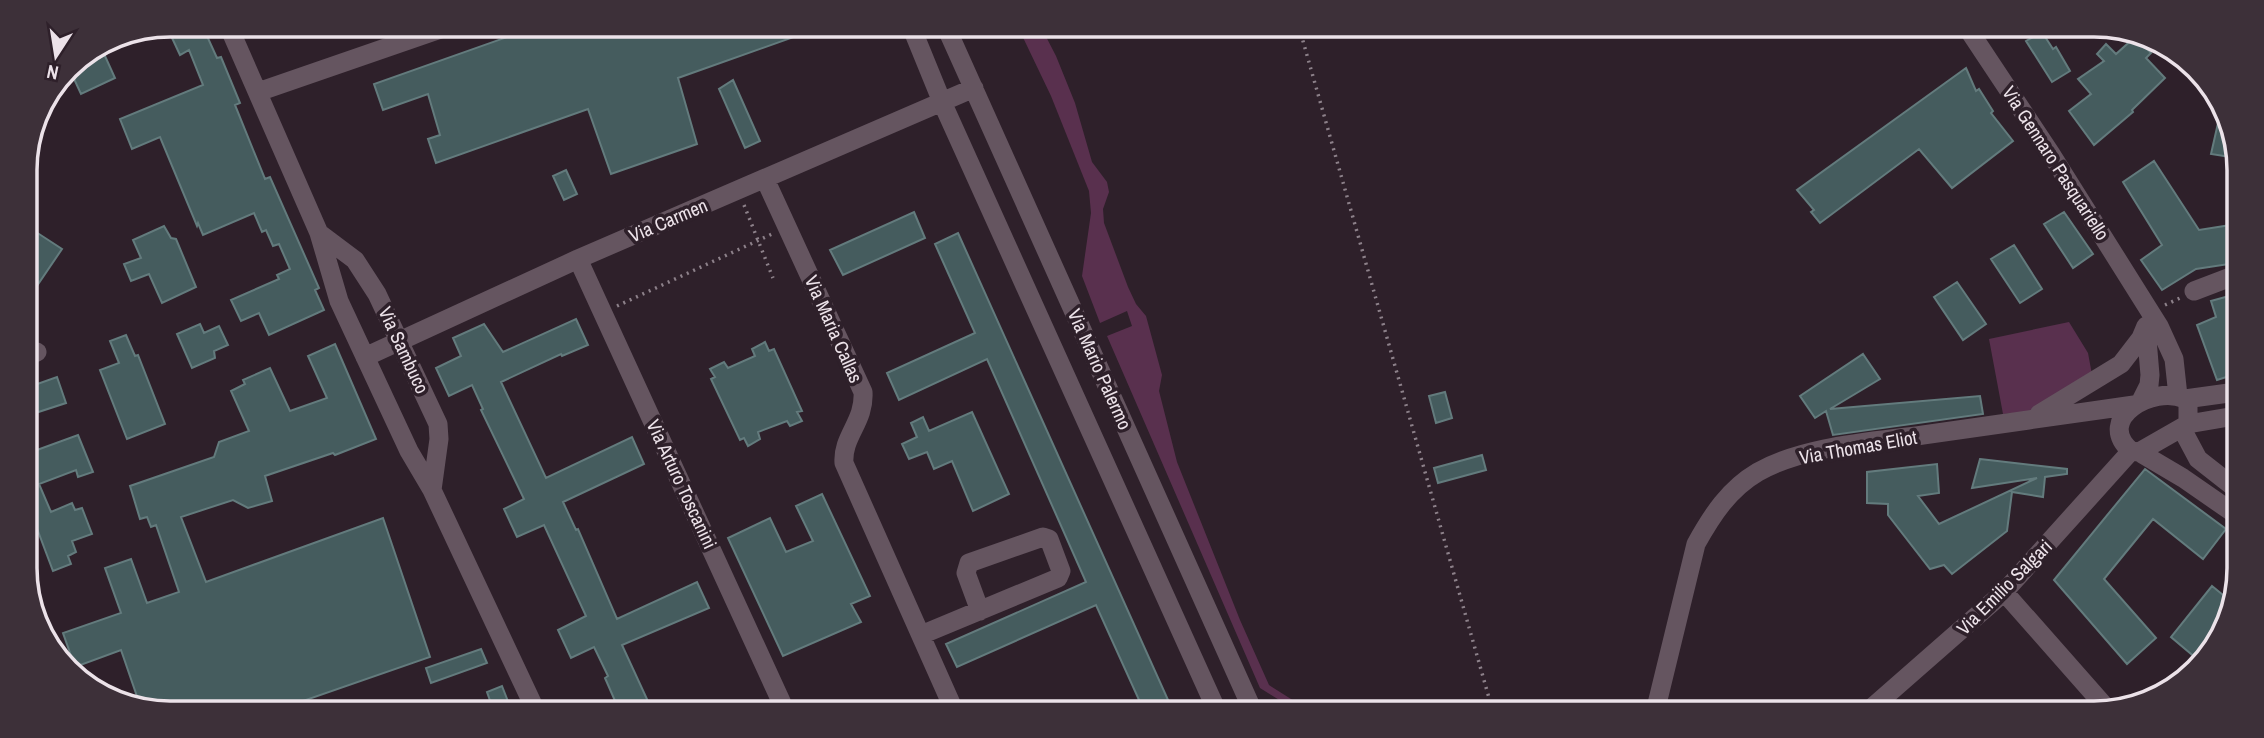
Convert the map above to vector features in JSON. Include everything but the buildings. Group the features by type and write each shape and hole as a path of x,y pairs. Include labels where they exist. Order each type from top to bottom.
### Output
{"street":[{"name":"Via Sambuco","path":"233,37 318,233 339,301 531,701"},
{"path":"258,92 417,37"},
{"name":"Via Mario Palermo","path":"915,37 942,102 1212,701"},
{"name":"Via Mario Palermo","path":"951,37 1250,701"},
{"name":"Via Gennaro Pasquariello","path":"1973,37 2052,154 2174,359 2182,397 2188,405 2185,426"},
{"name":"Via Carmen","path":"365,357 578,259 974,88"},
{"name":"Via Maria Callas","path":"765,179 863,392 862,414 846,444 844,463 950,701"},
{"name":"Via Sambuco","path":"318,233 355,260 377,294 438,424 439,439 432,490"},
{"name":"Via Arturo Toscanini","path":"578,259 781,701"},
{"path":"2194,291 2227,278"},
{"path":"2147,312 2149,385 2120,425 2119,434 2125,445 2135,452 2183,478 2227,508"},
{"path":"2030,419 2121,364 2129,356 2147,312"},
{"name":"Via Thomas Eliot","path":"1658,701 1696,544 1723,501 1757,473 1776,463 1843,446 2103,409 2138,403 2163,395 2182,397 2227,393"},
{"path":"2103,409 2114,414 2120,425"},
{"name":"Via Emilio Salgari","path":"1880,701 2004,592 2135,452 2185,426 2227,418"},
{"path":"2185,426 2198,459 2227,482"},
{"path":"921,635 980,611 1060,577 1061,571 1049,539 1043,537 969,563 966,573 980,611"},
{"path":"2004,592 2100,701"}],"path":[{"path":"1302,37 1490,701"},
{"path":"738,190 773,278"},
{"path":"603,313 788,227"},
{"path":"2147,312 2194,291"}],"shaded area":[{"path":"1023,37 1046,37 1056,56 1075,103 1092,162 1107,182 1109,192 1103,209 1104,223 1128,287 1136,304 1146,316 1162,375 1159,391 1177,462 1269,685 1294,701 1281,701 1260,688 1107,336 1132,326 1127,311 1100,323 1082,276 1091,213 1089,191 1051,96"},
{"path":"2069,322 2088,353 2093,380 2055,410 2003,414 1989,339"}]}
